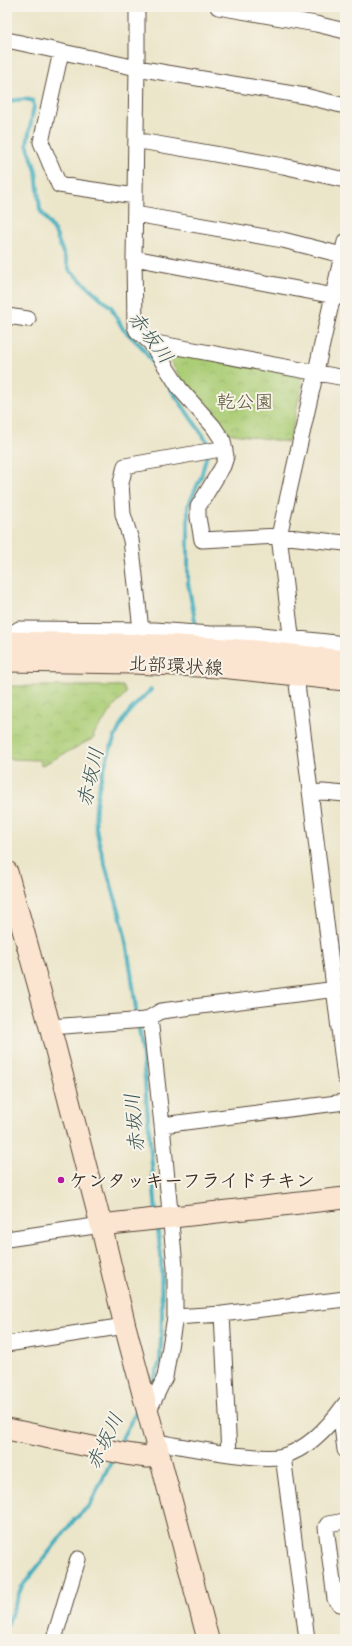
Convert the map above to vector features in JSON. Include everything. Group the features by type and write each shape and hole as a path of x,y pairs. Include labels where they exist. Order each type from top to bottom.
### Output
{"street":[{"path":"137,7 134,258 135,326 137,331 150,342 180,389 223,441 226,456 223,466 198,507 198,517 202,540 279,536 345,543"},
{"path":"218,7 316,24 345,31"},
{"path":"7,40 137,68 305,96 345,106"},
{"path":"61,52 41,142 59,185 135,196"},
{"path":"136,142 146,142 283,166 345,180"},
{"path":"135,214 282,240 344,248 339,297 315,373 279,536 310,793 339,988 345,1078"},
{"path":"134,258 339,297"},
{"path":"7,316 28,319"},
{"path":"150,342 345,378"},
{"path":"141,630 131,540 123,514 121,483 125,466 215,450 225,450"},
{"path":"7,637 18,629 141,630 210,634 253,634 294,656 345,644"},
{"name":"北部環状線","path":"7,642 163,645 345,661"},
{"name":"北部環状線","path":"7,661 133,663 220,667 294,656 345,680"},
{"path":"310,793 323,792 345,794"},
{"path":"7,872 50,1027 101,1225 125,1326 208,1639"},
{"path":"50,1027 127,1022 150,1018 161,1011 339,988"},
{"path":"148,1412 165,1377 175,1317 175,1267 167,1218 162,1125 150,1018"},
{"path":"162,1125 345,1102"},
{"path":"7,1238 101,1225 345,1198"},
{"path":"175,1317 222,1314 345,1299"},
{"path":"222,1314 229,1454"},
{"path":"7,1344 125,1326"},
{"path":"7,1429 147,1457 157,1449 268,1458 282,1456 313,1439 335,1418 345,1404"},
{"path":"335,1418 342,1426 345,1450"},
{"path":"282,1456 307,1639"},
{"path":"345,1521 328,1524 326,1527 335,1599 340,1604 345,1603"},
{"path":"54,1639 78,1558"}],"green space":[{"name":"乾公園","path":"172,351 300,375 303,381 290,438 287,442 227,433 189,392 169,359"},
{"path":"11,686 123,686 126,693 94,734 94,738 41,766 40,760 7,759 7,689"}],"waterway":[{"name":"赤坂川","path":"7,101 26,99 33,101 34,106 27,144 36,171 40,210 55,232 70,271 111,307 123,329 141,346 209,444 209,448"},
{"name":"赤坂川","path":"196,626 188,583 188,506 201,477 207,454"},
{"name":"赤坂川","path":"137,1017 124,930 101,850 96,827 96,814 97,799 104,767 116,736 129,712 151,690"},
{"name":"赤坂川","path":"138,1024 142,1047 156,1213"},
{"name":"赤坂川","path":"149,1388 156,1374 160,1361 162,1316 161,1255 157,1225"},
{"name":"赤坂川","path":"118,1446 139,1406"},
{"name":"赤坂川","path":"7,1626 21,1588 74,1520 90,1505 113,1458"}],"place":[{"name":"ケンタッキーフライドチキン","path":"61,1180"}]}
